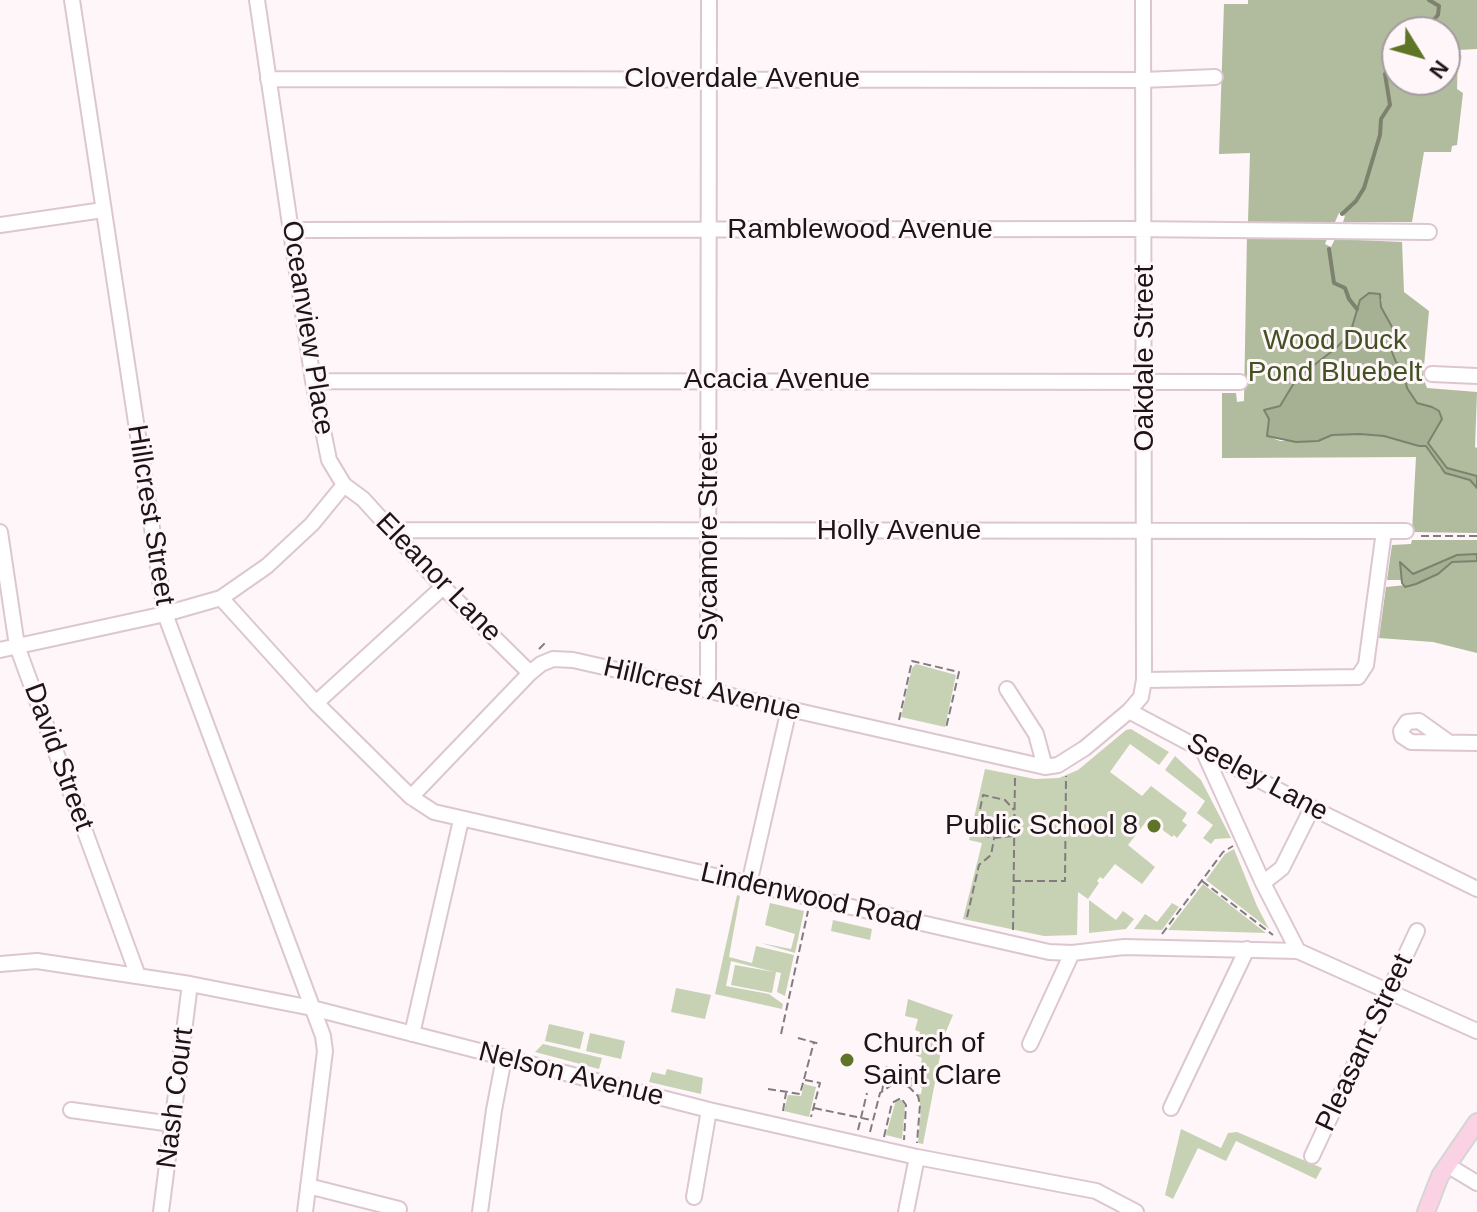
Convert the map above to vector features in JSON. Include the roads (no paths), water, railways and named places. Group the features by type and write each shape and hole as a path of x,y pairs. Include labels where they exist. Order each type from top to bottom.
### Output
{"main road":[{"path":"1426,1212 1447,1165 1477,1122"}],"street":[{"name":"Hillcrest Street","path":"72,0 165,614 323,1036 325,1051 305,1212"},
{"name":"Oceanview Place","path":"257,0 313,381 329,460 344,485"},
{"name":"Sycamore Street","path":"708,690 709,0"},
{"name":"Oakdale Street","path":"1129,711 1141,697 1144,680 1143,0"},
{"name":"Cloverdale Avenue","path":"268,79 1143,80 1215,77"},
{"path":"0,225 103,210"},
{"name":"Ramblewood Avenue","path":"290,230 1144,229 1429,232"},
{"path":"1432,374 1477,376"},
{"name":"Acacia Avenue","path":"313,381 1240,382"},
{"path":"0,650 165,614 221,598 267,566 312,524 344,485"},
{"name":"Eleanor Lane","path":"344,485 363,499 443,587 530,673"},
{"name":"Holly Avenue","path":"391,530 1384,531 1411,534"},
{"path":"1144,680 1352,679 1362,675 1366,665 1384,531"},
{"name":"David Street","path":"0,532 17,646 138,976"},
{"path":"316,703 443,587"},
{"name":"Lindenwood Road","path":"221,598 316,703 411,797 434,812 1049,952 1072,953 1124,947 1298,951 1477,1031"},
{"name":"Hillcrest Avenue","path":"411,797 530,673 553,659 573,660 1045,767"},
{"path":"1007,689 1036,734 1045,767 1058,765 1085,748 1129,711"},
{"path":"749,884 789,709"},
{"name":"Seeley Lane","path":"1129,711 1312,808 1477,889"},
{"path":"1447,741 1477,743"},
{"path":"1203,750 1263,883 1298,951"},
{"path":"1263,883 1282,868 1312,808"},
{"path":"412,1034 461,820"},
{"name":"Pleasant Street","path":"1312,1156 1417,931"},
{"path":"1171,1108 1247,949"},
{"path":"1030,1044 1072,953"},
{"name":"Nelson Avenue","path":"0,964 37,961 190,984 312,1008 709,1110 917,1150 1096,1191 1136,1212"},
{"name":"Nash Court","path":"161,1212 190,984"},
{"path":"480,1212 504,1058"},
{"path":"71,1110 172,1124"},
{"path":"694,1197 709,1110"},
{"path":"906,1212 917,1150"},
{"path":"1447,1165 1477,1183"},
{"path":"308,1186 399,1209"}],"waterway":[{"path":"1429,0 1439,6 1437,16"},
{"path":"1342,214 1364,188 1380,135 1381,119 1390,105 1389,96"},
{"path":"1329,249 1334,283 1345,288 1357,309"}],"place":[{"name":"Public School 8","path":"1154,826"},
{"name":"Church of Saint Clare","path":"847,1060"}],"park label":[{"name":"Wood Duck Pond Bluebelt","path":"1335,357"}]}
